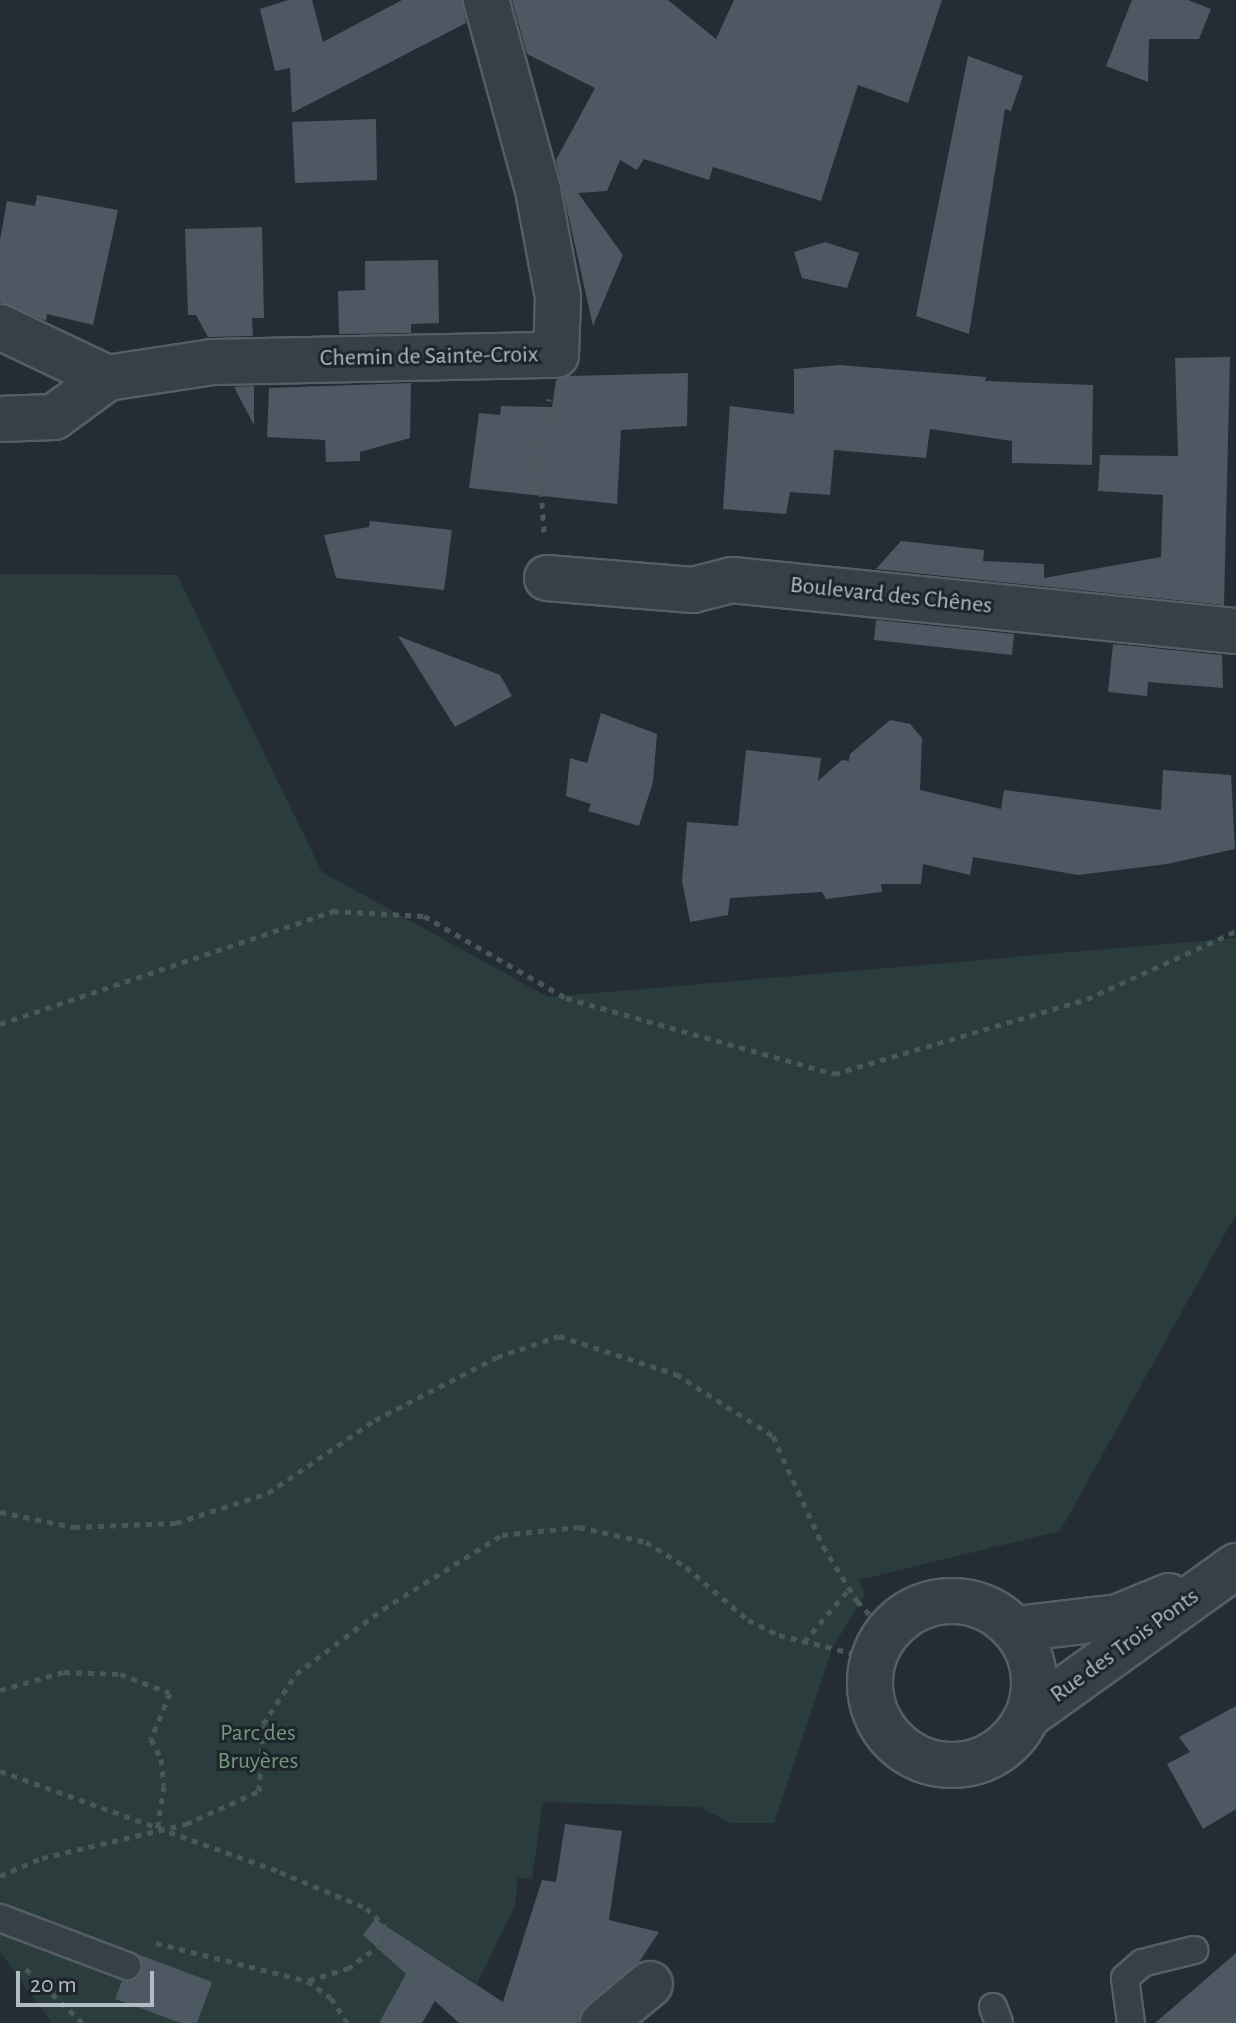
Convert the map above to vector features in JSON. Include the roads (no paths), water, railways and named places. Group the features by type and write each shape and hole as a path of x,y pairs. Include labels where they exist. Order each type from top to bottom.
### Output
{"street":[{"name":"Chemin de Sainte-Croix","path":"107,378 213,362 556,355 558,297 538,190 486,0"},
{"path":"0,327 107,378 54,417 0,419"},
{"name":"Boulevard des Chênes","path":"547,578 693,590 732,580 1236,631"},
{"name":"Rue des Trois Ponts","path":"1016,1629 1036,1676 1030,1714 1017,1736 990,1758 957,1766 929,1763 898,1747 880,1727 869,1690 879,1645 899,1618 928,1604 964,1600 1016,1629 1118,1617 1228,1572"},
{"name":"Rue des Trois Ponts","path":"1030,1714 1228,1572"},
{"path":"603,2023 650,1984"}],"lane":[{"path":"0,1918 127,1966"},
{"path":"1131,2023 1125,1978 1142,1963 1194,1950"}],"park label":[{"name":"Parc des Bruyères","path":"258,1748"}]}
